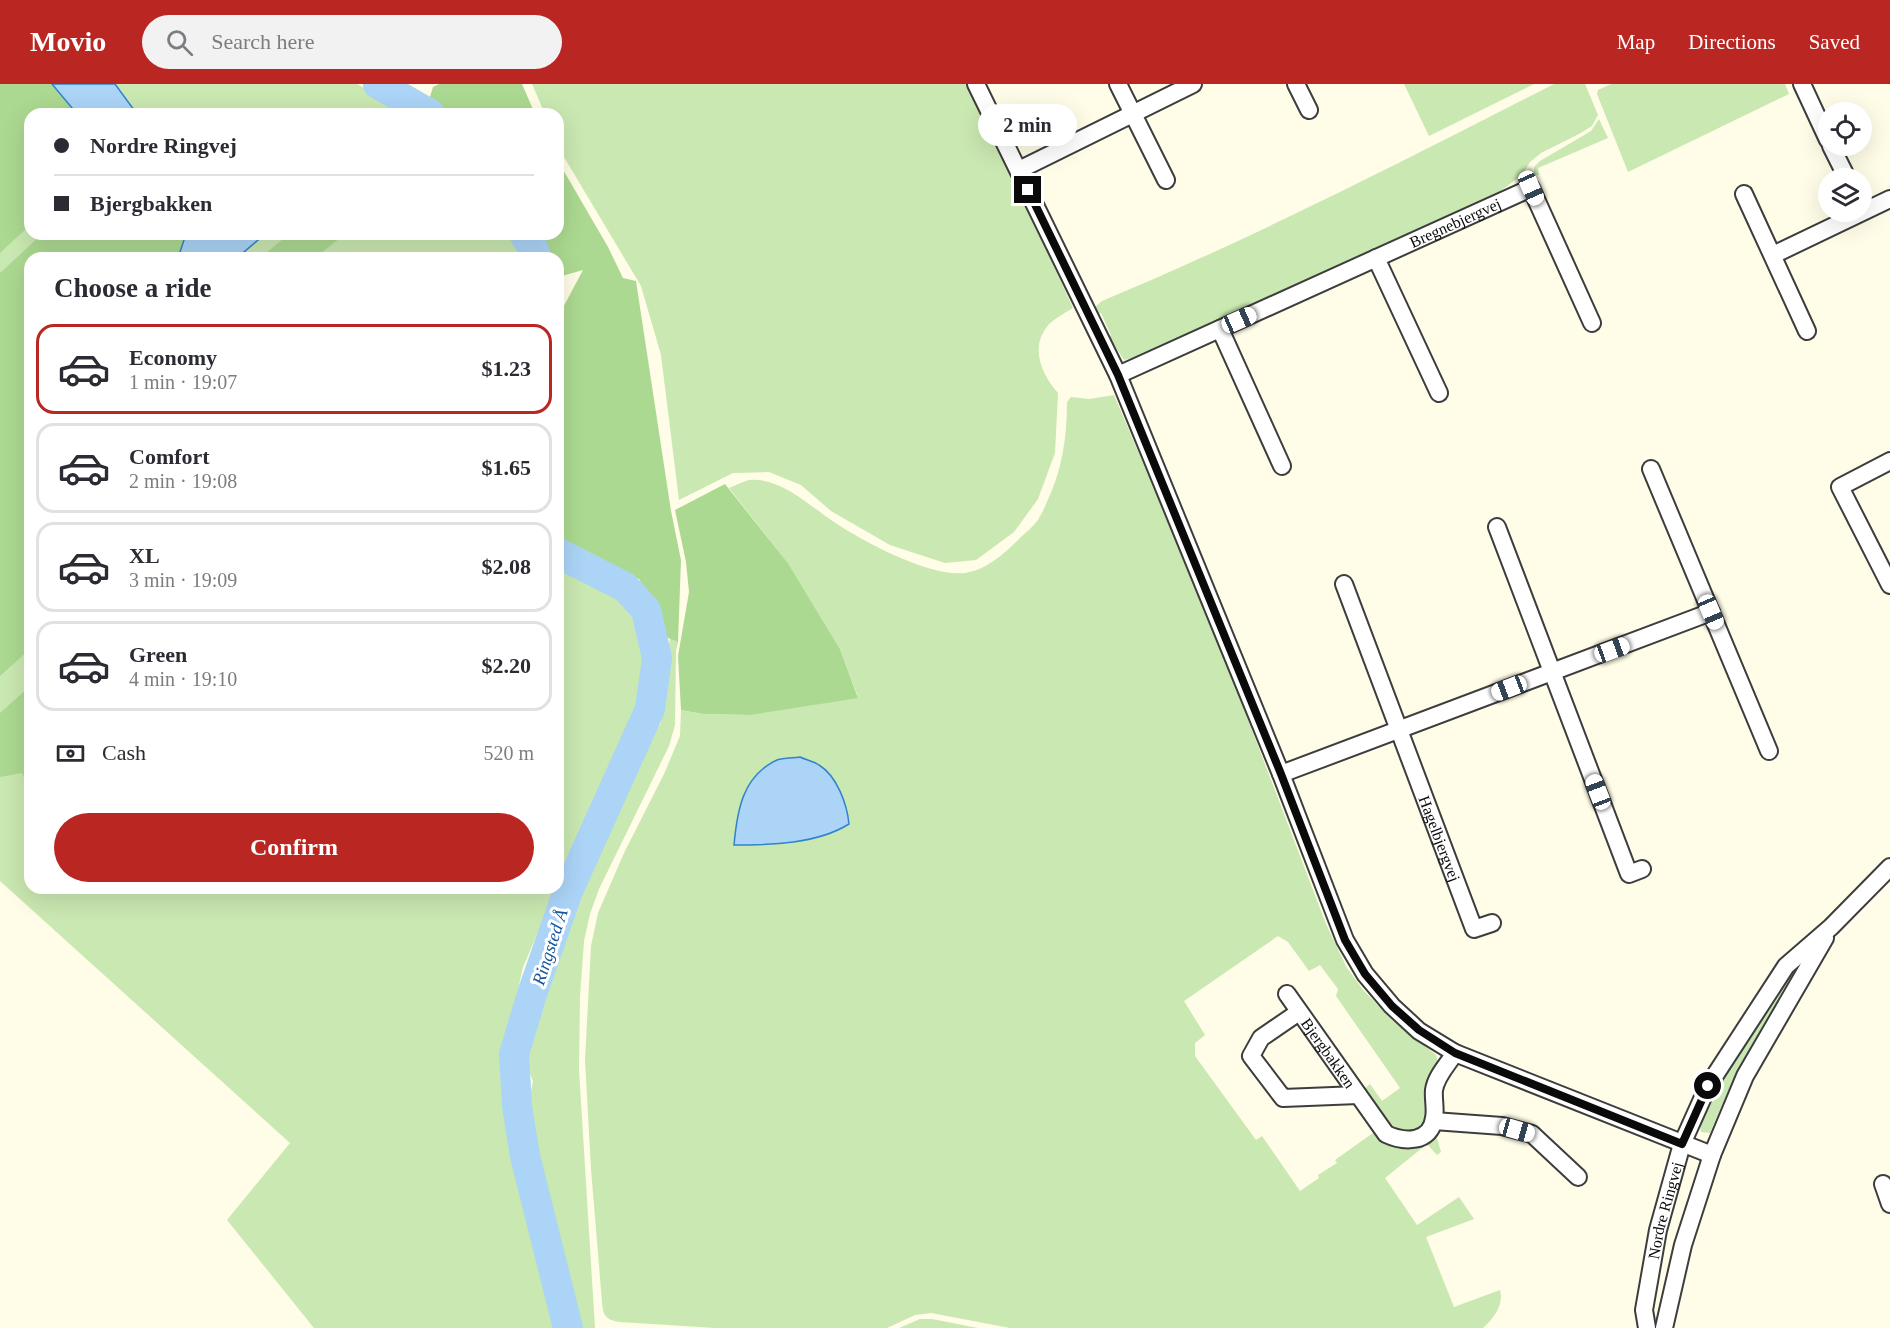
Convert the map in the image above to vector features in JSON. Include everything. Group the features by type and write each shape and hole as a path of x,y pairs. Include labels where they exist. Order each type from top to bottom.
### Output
{"street":[{"path":"976,84 1118,375 1281,774 1345,940 1365,974 1392,1006 1412,1024 1455,1053 1712,1155"},
{"path":"1118,84 1166,180"},
{"path":"1019,170 1193,84"},
{"path":"1296,84 1310,110"},
{"path":"1802,84 1818,118"},
{"name":"Bregnebjergvej","path":"1118,375 1531,188 1592,323"},
{"path":"1744,194 1807,331"},
{"path":"1872,206 1890,199"},
{"path":"1773,255 1838,222"},
{"path":"1376,258 1439,393"},
{"path":"1220,329 1282,466"},
{"path":"1890,461 1840,487 1890,585"},
{"path":"1651,469 1769,751"},
{"path":"1497,527 1629,874 1642,869"},
{"name":"Hagelbjergvej","path":"1344,584 1473,929 1492,923"},
{"path":"1281,774 1711,612"},
{"name":"Nordre Ringvej","path":"1647,1328 1644,1310 1658,1230 1682,1144 1708,1086 1786,966 1831,927 1890,867"},
{"name":"Nordre Ringvej","path":"1664,1328 1683,1245 1712,1155 1745,1076 1831,927"},
{"name":"Bjergbakken","path":"1287,994 1386,1134 1398,1139 1413,1140 1426,1134 1434,1121"},
{"name":"Bjergbakken","path":"1299,1012 1261,1038 1251,1056 1283,1098 1358,1095"},
{"path":"1455,1053 1438,1078 1434,1090 1434,1121 1502,1126 1532,1134 1578,1177"},
{"path":"1882,1184 1890,1204"}],"green space":[{"path":"0,84 357,84 397,108 24,108 24,240 511,240 518,252 24,252 24,894 556,894 523,967 508,1034 507,1110 558,1328 314,1328 227,1220 290,1143 0,881"},
{"path":"0,84 52,84 72,108 24,108 24,231 0,253"},
{"path":"439,84 522,84 532,108 438,108 429,100 433,87"},
{"path":"532,84 966,84 1012,174 1073,308 1048,325 1041,336 1040,362 1043,371 1058,393 1055,453 1038,499 1014,532 976,560 945,563 890,545 831,511 801,485 769,472 733,473 679,500 661,355 641,286 564,157 564,108 542,108"},
{"path":"1404,84 1534,84 1429,136"},
{"path":"1554,84 1585,84 1598,115 1592,126 1541,153 1530,162 1522,175 1499,192 1150,353 1124,360 1109,337 1111,335 1101,313 1097,314 1095,307 1102,301 1217,251"},
{"path":"1611,84 1785,84 1789,94 1628,172 1597,94 1598,90"},
{"path":"1599,119 1608,138 1538,168 1539,175 1534,175 1534,167 1540,161 1591,131"},
{"path":"564,171 608,247 623,278 636,281 671,511 681,560 678,642 661,635 656,611 639,579 564,547 564,306 583,270 564,275 564,252 546,252 540,240 564,240"},
{"path":"36,240 184,240 180,252 24,252 24,654 0,676 0,273"},
{"path":"282,240 338,240 322,252 267,252"},
{"path":"1114,395 1208,615 1326,924 1347,968 1364,991 1393,1021 1436,1055 1439,1066 1430,1086 1429,1117 1425,1125 1415,1133 1400,1134 1387,1127 1362,1091 1370,1084 1382,1101 1400,1088 1336,996 1338,989 1320,965 1309,971 1288,942 1278,936 1184,1001 1205,1035 1195,1043 1195,1056 1256,1140 1262,1136 1300,1191 1319,1178 1318,1175 1337,1163 1335,1160 1373,1133 1391,1143 1409,1146 1420,1142 1435,1131 1441,1152 1437,1155 1427,1144 1385,1178 1417,1225 1459,1197 1474,1219 1426,1237 1454,1307 1500,1290 1501,1301 1497,1311 1483,1328 1010,1328 931,1313 915,1315 887,1328 715,1328 611,1320 604,1314 602,1302 585,1060 591,946 598,913 680,736 681,710 703,714 751,715 858,697 840,649 788,563 729,488 750,480 773,483 795,494 834,522 879,548 934,570 965,573 980,569 1001,556 1039,518 1060,467 1065,441 1067,402 1071,397 1089,399"},
{"path":"725,484 788,563 840,649 858,698 751,715 703,714 681,710 678,656 689,592 686,562 675,510"},
{"path":"564,570 617,593 639,610 648,641 648,684 628,738 578,854 564,880"},
{"path":"670,638 678,642 675,725 669,746 599,889 584,941 580,996 579,1070 595,1328 577,1328 534,1155 532,1123 527,1111 533,1081 521,1052 540,1005 554,947 567,911 648,739 660,725 663,714 662,690"},
{"path":"24,691 24,778 22,773 0,777 0,713"},
{"path":"1794,971 1796,972 1738,1070 1710,1133 1701,1132 1700,1126 1732,1065"},
{"path":"920,1319 932,1319 978,1328 899,1328"}],"water":[{"path":"52,84 115,84 133,108 72,108"},
{"path":"184,240 258,240 244,252 180,252"},
{"path":"800,757 819,765 831,776 843,799 849,824 823,836 793,842 734,845 740,808 749,785 756,775 777,760"}],"waterway":[{"name":"Ringsted Å","path":"378,84 420,108"},
{"name":"Ringsted Å","path":"528,240 534,252"},
{"name":"Ringsted Å","path":"564,556 625,587 646,610 657,658 650,709 568,891 514,1054 517,1106 525,1156 568,1328"}],"route":[{"path":"1028,190 1118,375 1281,774 1345,940 1365,974 1392,1006 1419,1030 1455,1053 1682,1144 1708,1086"}]}
